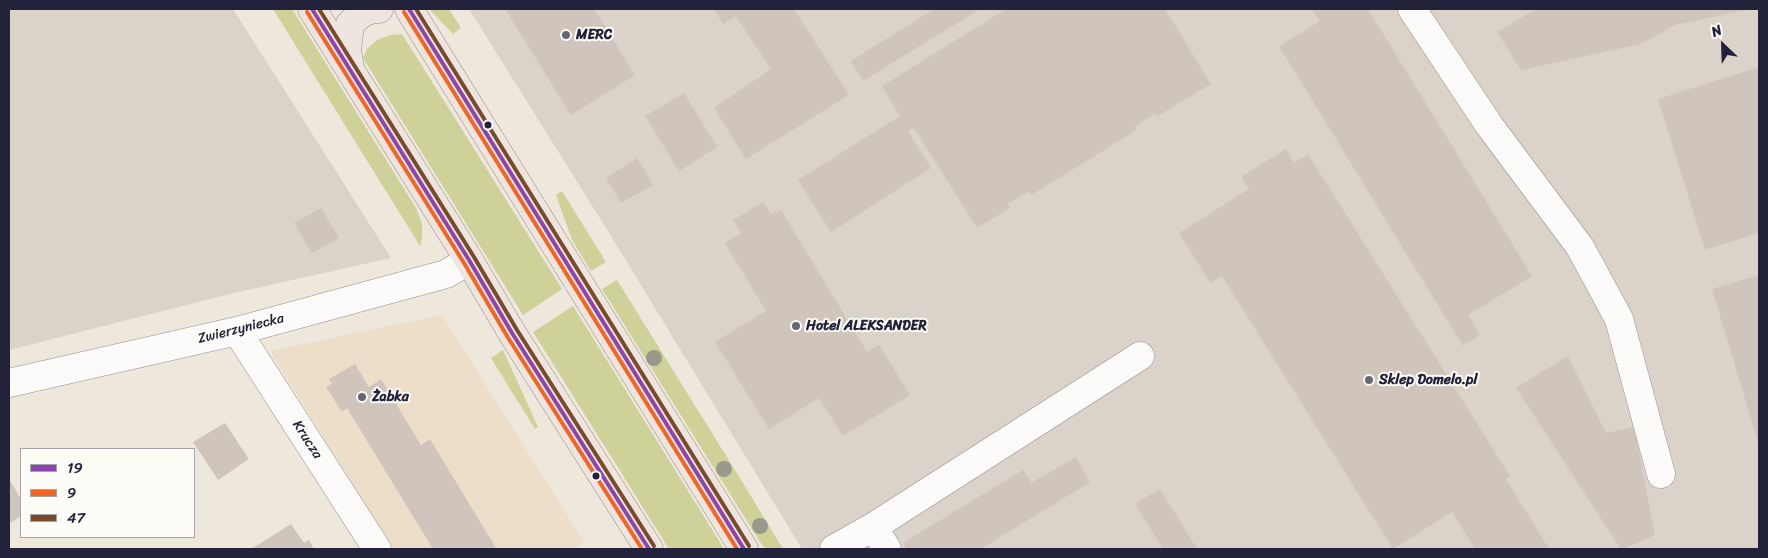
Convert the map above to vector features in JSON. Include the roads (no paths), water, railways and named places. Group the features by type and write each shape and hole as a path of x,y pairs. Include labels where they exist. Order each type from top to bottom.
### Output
{"main road":[{"path":"312,9 469,260 512,333 649,549"},
{"path":"351,72 347,51 350,24 361,14 372,9 380,9"},
{"path":"406,10 744,549"}],"street":[{"path":"1412,9 1488,125 1580,247 1615,311 1619,319 1661,474"},
{"name":"Zwierzyniecka","path":"9,383 237,331 446,274 469,260"},
{"name":"Krucza","path":"237,331 377,549"},
{"path":"834,549 880,538 1140,356"}],"place":[{"name":"MERC","path":"566,35"},
{"name":"Hotel ALEKSANDER","path":"796,326"},
{"name":"Sklep Domelo.pl","path":"1369,380"},
{"name":"Żabka","path":"362,397"}]}
